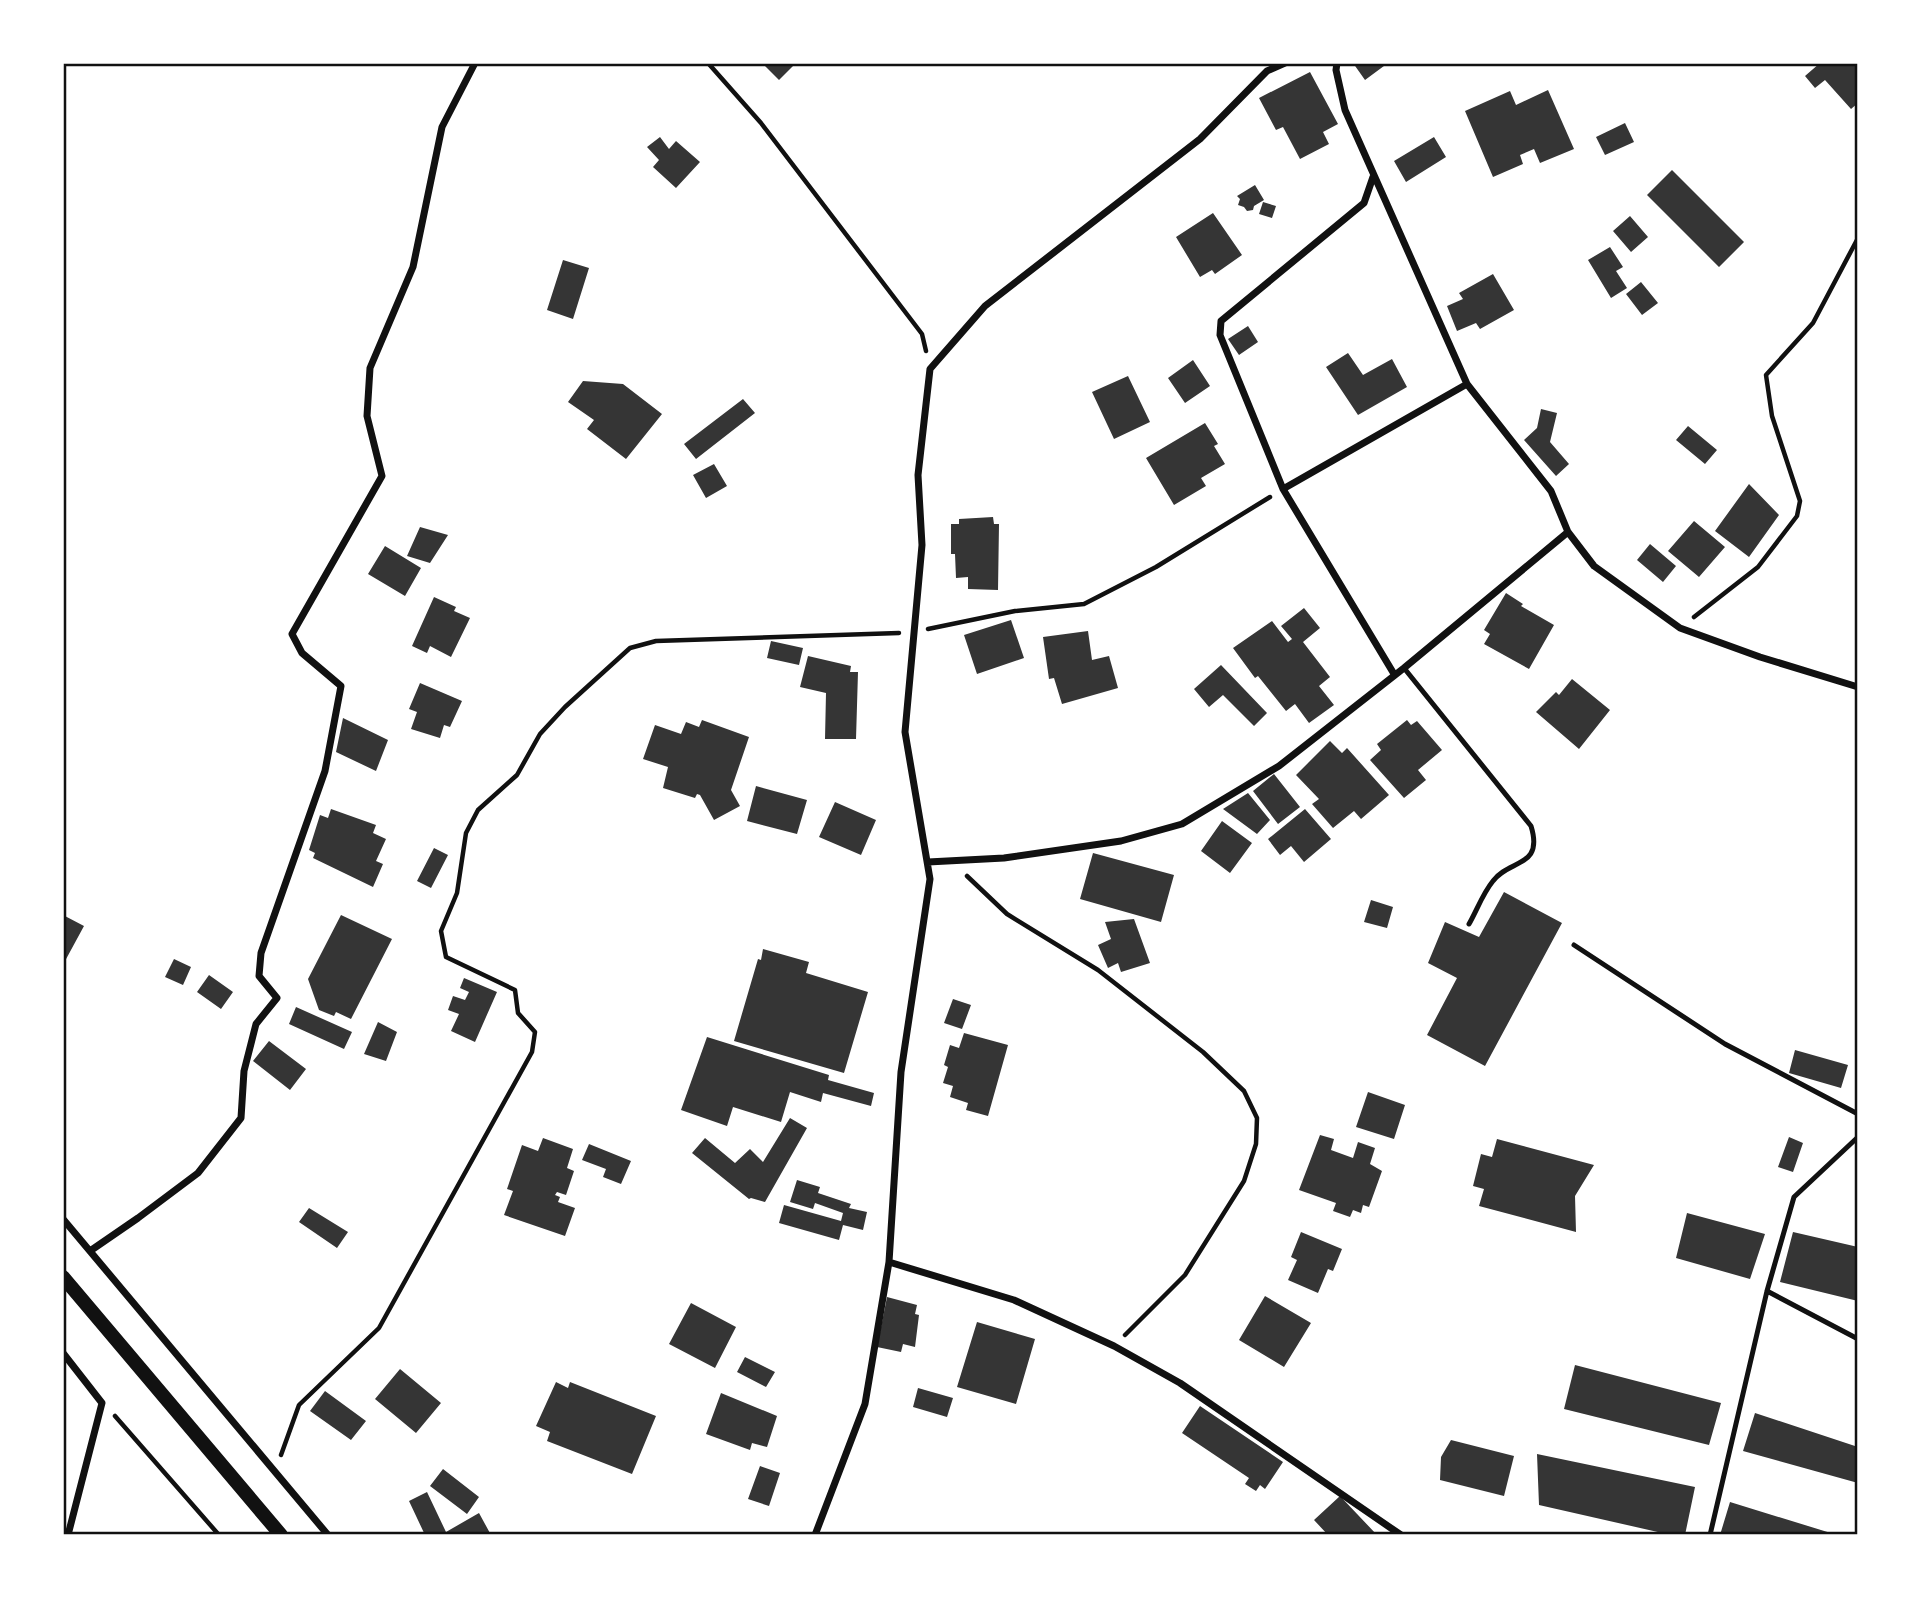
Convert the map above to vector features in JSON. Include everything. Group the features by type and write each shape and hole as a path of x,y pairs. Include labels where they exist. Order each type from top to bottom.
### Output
{"main road":[{"path":"63,1277 281,1535"}],"street":[{"path":"90,1251 198,1173 241,1118 244,1070 256,1024 277,998 259,976 261,953 325,771 341,686 302,653 292,634 382,476 367,416 370,368 413,267 442,127 475,63"},
{"path":"815,1535 865,1404 889,1262 901,1072 930,879 905,732 922,545 918,475 930,369 985,306 1200,139 1267,71 1285,63"},
{"path":"1337,63 1336,70 1345,110 1467,384 1551,491 1568,532 1594,566 1680,628 1760,657 1858,687"},
{"path":"1373,176 1364,204 1221,321 1220,335 1283,489 1394,674"},
{"path":"1283,489 1467,384"},
{"path":"928,862 1004,858 1121,841 1182,824 1279,766 1404,668 1568,532"},
{"path":"63,1219 328,1535"},
{"path":"889,1262 1014,1300 1114,1346 1180,1383 1401,1535"},
{"path":"63,1353 102,1403 68,1535"}],"lane":[{"path":"1404,668 1531,826 1535,839 1527,859 1494,879 1469,924"},
{"path":"1573,945 1725,1044 1858,1114"},
{"path":"1710,1535 1767,1291 1794,1197 1858,1137"},
{"path":"1767,1291 1858,1339"}],"path":[{"path":"708,63 761,123 922,334 930,369"},
{"path":"1680,628 1758,567 1797,516 1800,501 1772,416 1766,375 1813,323 1858,238"},
{"path":"275,1473 299,1405 379,1328 532,1052 535,1032 518,1013 514,990 446,957 441,931 457,894 466,833 478,810 517,775 540,734 556,716 630,648 656,641 915,632 1015,611 1084,604 1156,567 1283,489"},
{"path":"952,861 1007,914 1098,971 1203,1052 1244,1091 1257,1118 1256,1144 1244,1181 1210,1237 1185,1275 1114,1346"},
{"path":"102,1403 219,1535"}],"building":[{"path":"762,63 796,63 779,80"},
{"path":"1353,63 1388,63 1365,80"},
{"path":"1820,63 1858,63 1858,103 1851,109 1825,80 1815,88 1805,76"},
{"path":"1310,72 1338,124 1323,132 1329,144 1300,159 1283,127 1276,130 1259,98"},
{"path":"1548,90 1574,149 1540,163 1534,149 1520,155 1523,164 1493,177 1465,111 1510,91 1516,105"},
{"path":"1625,123 1634,142 1605,155 1596,137"},
{"path":"660,137 669,149 676,141 700,162 676,188 653,167 659,160 647,147"},
{"path":"1434,137 1446,157 1406,182 1394,161"},
{"path":"1672,170 1744,242 1719,267 1647,195"},
{"path":"1255,185 1264,200 1254,206 1253,210 1247,211 1238,205 1240,199 1237,196"},
{"path":"1263,202 1276,206 1272,218 1259,214"},
{"path":"1213,213 1242,255 1215,274 1212,270 1200,277 1176,237"},
{"path":"1630,216 1648,237 1631,252 1613,231"},
{"path":"1610,247 1623,267 1616,271 1627,288 1611,298 1588,260"},
{"path":"563,260 589,268 573,319 547,310"},
{"path":"1493,274 1514,310 1480,329 1476,323 1457,331 1447,306 1463,299 1459,293"},
{"path":"1641,282 1658,303 1642,315 1626,294"},
{"path":"1248,326 1258,342 1239,355 1228,339"},
{"path":"1348,353 1363,375 1392,359 1407,387 1358,415 1326,367"},
{"path":"1193,360 1210,386 1185,403 1168,378"},
{"path":"1128,376 1150,422 1114,439 1092,392"},
{"path":"583,381 623,384 662,414 626,459 587,429 594,420 568,402"},
{"path":"743,399 755,413 696,459 684,444"},
{"path":"1541,409 1557,413 1550,442 1569,464 1556,476 1524,440 1537,428"},
{"path":"1205,423 1218,444 1214,446 1225,464 1201,478 1206,486 1174,505 1146,458"},
{"path":"1688,426 1717,450 1705,464 1676,440"},
{"path":"714,464 727,486 706,498 693,475"},
{"path":"1749,484 1779,515 1749,557 1715,531"},
{"path":"993,517 994,524 999,524 998,590 968,589 968,577 956,578 955,554 951,554 951,524 959,524 959,519"},
{"path":"1694,521 1725,547 1699,577 1668,551"},
{"path":"420,527 448,535 430,563 407,556"},
{"path":"1650,544 1676,566 1663,582 1637,560"},
{"path":"385,546 421,568 405,596 368,574"},
{"path":"1506,593 1523,604 1521,606 1554,625 1529,669 1484,644 1490,634 1484,630"},
{"path":"434,597 456,607 454,611 470,618 451,657 430,646 427,653 412,646"},
{"path":"1304,608 1320,628 1303,642 1330,677 1319,686 1334,705 1309,723 1295,704 1286,711 1258,676 1255,678 1233,648 1272,621 1288,642 1292,639 1281,626"},
{"path":"1011,620 1024,658 977,674 964,635"},
{"path":"1088,631 1092,660 1109,656 1118,688 1062,704 1054,678 1049,679 1043,637"},
{"path":"771,641 803,648 799,665 767,658"},
{"path":"808,656 851,666 850,672 858,672 856,739 825,739 826,693 800,687"},
{"path":"1221,665 1267,713 1254,726 1223,695 1209,707 1194,689"},
{"path":"1572,679 1610,710 1579,749 1536,712 1556,692 1559,695"},
{"path":"420,683 462,701 450,727 444,725 440,738 411,729 417,712 409,709"},
{"path":"343,718 388,740 376,771 336,752"},
{"path":"702,720 749,737 731,790 740,806 714,820 700,795 697,794 695,798 663,788 668,767 643,759 655,725 681,734 686,722 699,727"},
{"path":"1407,720 1411,725 1417,721 1442,750 1418,770 1426,780 1404,798 1370,760 1381,750 1377,744"},
{"path":"1330,741 1342,753 1347,748 1389,795 1361,819 1354,811 1333,828 1312,804 1319,799 1296,775"},
{"path":"1274,774 1300,807 1278,824 1253,791"},
{"path":"756,786 807,800 797,834 747,821"},
{"path":"1248,793 1270,820 1257,834 1223,809"},
{"path":"835,802 876,820 861,855 819,837"},
{"path":"331,809 376,825 373,833 386,839 376,861 383,864 373,887 313,858 315,853 309,850 320,815 328,818"},
{"path":"1305,809 1331,839 1304,862 1291,846 1280,855 1268,839"},
{"path":"1222,821 1252,843 1230,873 1201,851"},
{"path":"434,848 448,855 431,888 417,881"},
{"path":"1093,853 1174,875 1161,922 1080,899"},
{"path":"1504,892 1562,923 1485,1066 1427,1035 1457,978 1428,963 1445,922 1479,937"},
{"path":"1371,900 1393,907 1387,928 1364,922"},
{"path":"63,915 84,926 65,961 63,960"},
{"path":"341,915 392,939 351,1019 336,1012 334,1016 319,1010 308,979"},
{"path":"1134,919 1150,963 1121,972 1118,963 1108,968 1098,945 1111,939 1105,922"},
{"path":"763,949 809,962 806,973 868,992 844,1073 734,1041"},
{"path":"174,959 191,967 183,985 165,977"},
{"path":"209,975 233,992 221,1009 197,992"},
{"path":"464,978 497,992 475,1042 451,1031 459,1014 448,1010 453,996 465,1000 469,992 460,988"},
{"path":"953,999 971,1005 962,1029 944,1023"},
{"path":"296,1007 352,1032 344,1049 289,1024"},
{"path":"378,1022 397,1032 386,1061 364,1054"},
{"path":"964,1033 1008,1045 988,1116 966,1110 968,1103 950,1097 953,1086 943,1083 948,1067 944,1065 950,1045 959,1048"},
{"path":"707,1037 829,1075 828,1080 874,1093 871,1106 823,1093 821,1102 790,1092 781,1122 733,1107 727,1126 681,1110"},
{"path":"269,1041 306,1069 290,1090 253,1061"},
{"path":"1795,1050 1848,1065 1841,1088 1789,1073"},
{"path":"1368,1092 1405,1105 1394,1139 1356,1127"},
{"path":"790,1118 807,1128 765,1202 749,1199 692,1153 705,1138 735,1163 750,1149 763,1162"},
{"path":"1320,1135 1334,1139 1331,1150 1353,1158 1358,1142 1375,1148 1370,1164 1382,1171 1369,1207 1363,1205 1361,1213 1353,1210 1350,1217 1333,1211 1336,1203 1299,1190"},
{"path":"1789,1137 1803,1143 1793,1172 1778,1167"},
{"path":"543,1138 573,1149 567,1168 574,1171 566,1195 557,1192 555,1195 560,1197 558,1202 575,1208 565,1236 504,1215 513,1191 507,1189 522,1145 538,1151"},
{"path":"1497,1139 1594,1165 1575,1196 1576,1232 1479,1206 1484,1189 1473,1186 1481,1154 1492,1157"},
{"path":"589,1144 631,1161 621,1184 603,1177 606,1169 582,1160"},
{"path":"797,1180 820,1187 818,1193 851,1204 849,1208 867,1212 863,1230 843,1225 839,1240 779,1223 784,1205 841,1221 843,1213 815,1203 813,1209 790,1202"},
{"path":"309,1208 348,1232 337,1248 299,1222"},
{"path":"1687,1213 1765,1234 1750,1279 1676,1258"},
{"path":"1301,1232 1342,1249 1333,1271 1328,1269 1318,1293 1288,1280 1297,1260 1291,1257"},
{"path":"1793,1232 1858,1247 1858,1301 1780,1282"},
{"path":"1265,1296 1311,1323 1284,1367 1239,1340"},
{"path":"887,1297 917,1305 915,1314 919,1315 915,1347 903,1344 901,1352 877,1347"},
{"path":"691,1303 736,1327 715,1368 669,1344"},
{"path":"977,1322 1035,1339 1016,1404 957,1387"},
{"path":"745,1357 775,1372 766,1387 737,1372"},
{"path":"1575,1365 1721,1403 1709,1445 1564,1409"},
{"path":"400,1369 441,1403 416,1433 375,1399"},
{"path":"556,1382 568,1388 570,1382 656,1416 632,1474 547,1441 550,1432 536,1426"},
{"path":"918,1388 953,1398 947,1417 913,1407"},
{"path":"325,1391 366,1421 351,1440 310,1411"},
{"path":"721,1393 777,1416 767,1447 752,1443 750,1450 706,1434"},
{"path":"1200,1406 1283,1462 1265,1489 1260,1485 1256,1491 1245,1484 1249,1478 1182,1433"},
{"path":"1755,1413 1858,1447 1858,1483 1743,1451"},
{"path":"1451,1440 1514,1456 1504,1496 1440,1480 1441,1457"},
{"path":"1537,1454 1695,1487 1685,1535 1671,1535 1539,1505"},
{"path":"760,1466 780,1473 769,1506 748,1499"},
{"path":"443,1469 479,1497 467,1514 430,1486"},
{"path":"427,1492 446,1532 479,1513 491,1535 425,1535 409,1501"},
{"path":"1340,1496 1377,1535 1328,1535 1314,1520"},
{"path":"1730,1502 1834,1534 1834,1535 1720,1535"}]}
